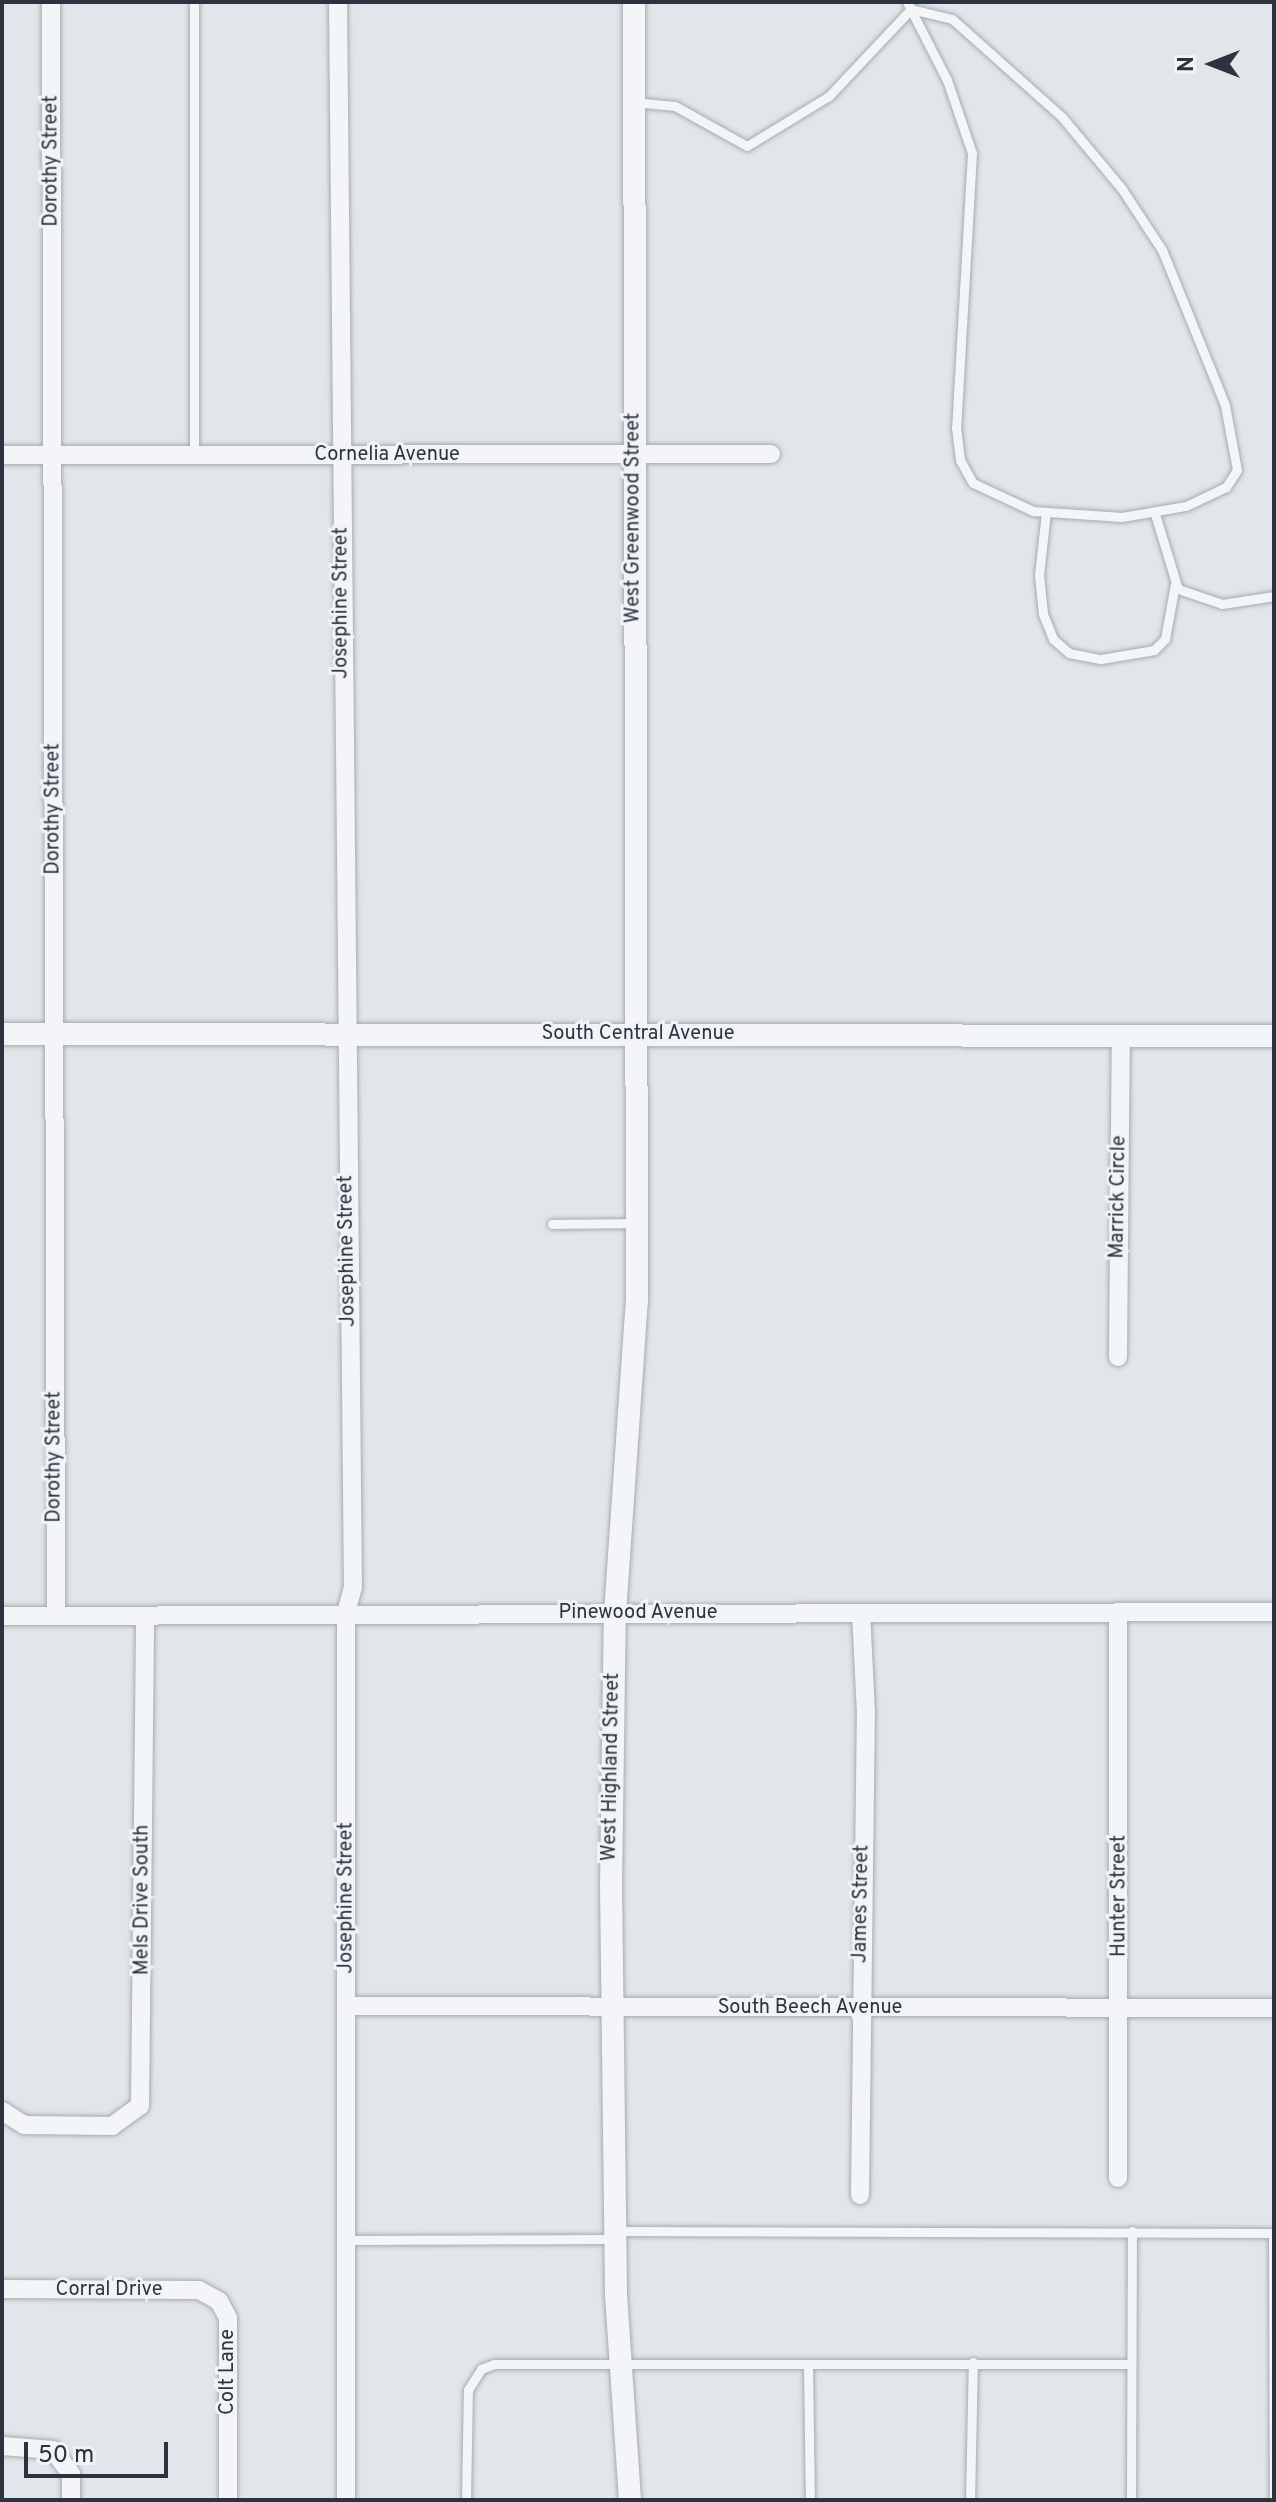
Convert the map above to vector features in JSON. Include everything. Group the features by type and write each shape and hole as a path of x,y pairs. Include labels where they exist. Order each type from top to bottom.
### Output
{"street":[{"name":"Dorothy Street","path":"51,2 56,1616"},
{"name":"Josephine Street","path":"338,2 344,1033 353,1587 346,1613 346,2500"},
{"name":"West Greenwood Street","path":"634,2 637,1034"},
{"name":"Cornelia Avenue","path":"2,455 771,454"},
{"name":"South Central Avenue","path":"2,1034 1274,1036"},
{"name":"West Highland Street","path":"630,2500 618,2363 614,2235 615,1613 635,1375 637,1034"},
{"name":"Marrick Circle","path":"1118,1357 1121,1036"},
{"name":"Pinewood Avenue","path":"2,1616 1274,1612"},
{"name":"James Street","path":"860,2195 866,1714 861,1613"},
{"name":"Hunter Street","path":"1118,1613 1122,2009 1118,2178"},
{"name":"Mels Drive South","path":"2,2111 24,2125 70,2125 123,2122 140,2106 143,2094 145,1617"},
{"name":"South Beech Avenue","path":"347,2006 1274,2008"},
{"name":"Corral Drive","path":"2,2289 199,2290 215,2297"},
{"name":"Colt Lane","path":"215,2297 228,2318 228,2500"},
{"path":"2,2446 36,2446 59,2455 71,2474 71,2500"}],"lane":[{"path":"194,2 194,455"},
{"path":"633,102 675,106 747,146 829,96 909,5"},
{"path":"909,5 952,19 1062,117 1122,189 1162,250 1225,405 1237,470 1226,487 1155,514 1046,512 973,483 960,460 956,427 972,153 947,80 909,5"},
{"path":"1046,512 1039,575 1043,614 1053,639 1069,653 1101,659 1154,650 1165,639 1175,584 1155,514"},
{"path":"1175,584 1222,604 1274,596"},
{"path":"552,1224 637,1223"},
{"path":"1131,2500 1132,2231"},
{"path":"347,2240 1132,2231 1273,2233 1274,2500"},
{"path":"970,2500 973,2362"},
{"path":"466,2500 468,2390 481,2369 494,2364 1131,2364"},
{"path":"808,2364 810,2500"}]}
